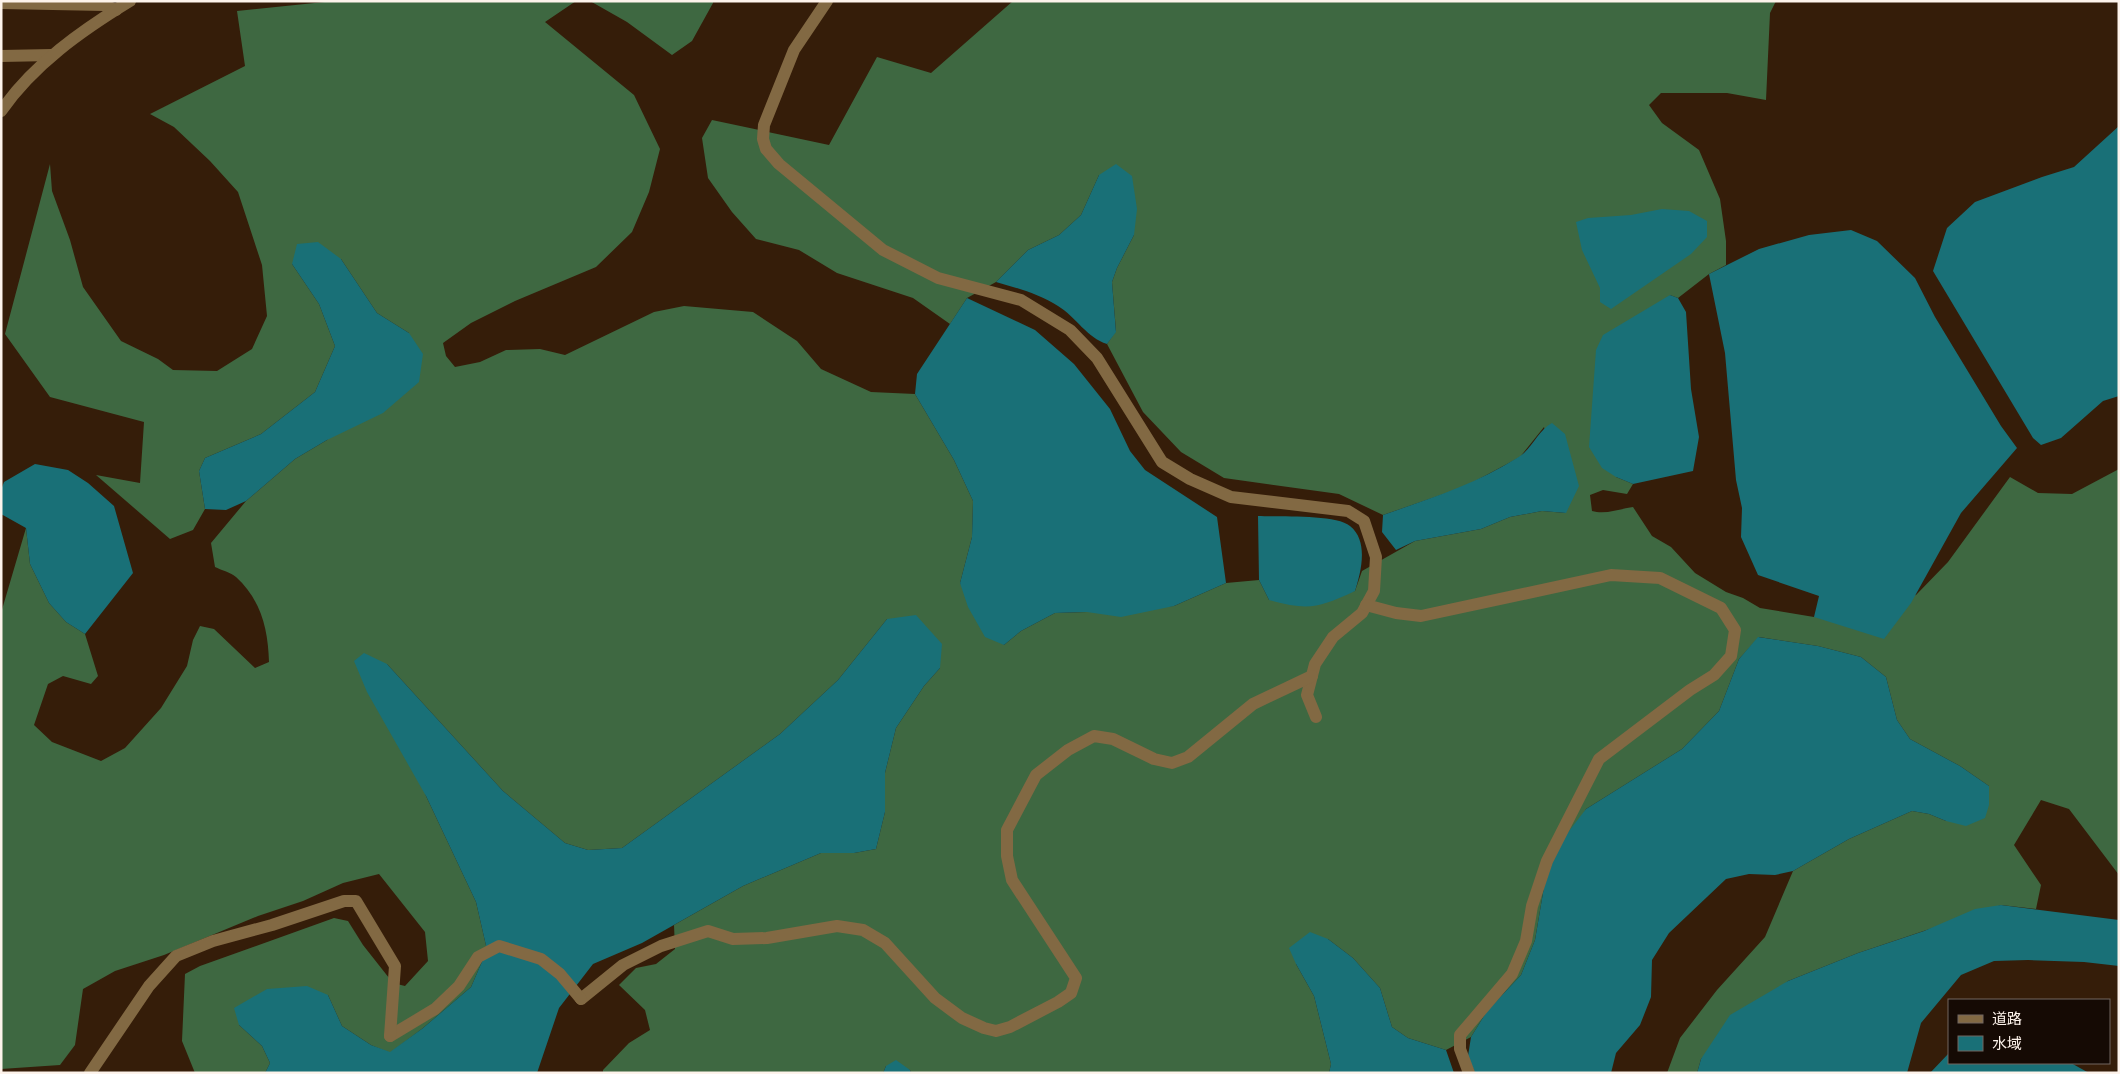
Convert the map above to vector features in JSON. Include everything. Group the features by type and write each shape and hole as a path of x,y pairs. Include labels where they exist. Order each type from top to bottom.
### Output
{"street":[{"path":"1,111 17,89 52,54 130,1"},
{"path":"827,1 794,50 764,125 763,139 766,149 772,157 883,250 938,278 1021,300 1070,330 1097,358 1162,462 1190,479 1231,497 1348,511 1364,521 1376,557 1374,591 1362,613 1333,637 1315,664 1307,695 1316,717"},
{"path":"1,3 104,5 116,10"},
{"path":"1,56 52,54"},
{"path":"1366,605 1396,613 1421,616 1611,575 1660,578 1721,608 1735,630 1731,656 1714,675 1690,690 1599,759 1547,861 1532,906 1526,941 1512,974 1460,1035 1460,1049 1469,1073"},
{"path":"90,1073 149,986 176,956 212,941 272,925 344,901 356,901 395,966 390,1036 435,1009 459,986 478,957 500,946 541,959 560,974 581,999 623,965 661,946 708,931 733,940 767,938 837,926 862,930 885,943 935,998 962,1018 996,1031 1010,1027 1058,1002 1071,993 1076,978 1012,880 1007,856 1007,830 1036,775 1068,750 1094,736 1113,739 1154,759 1172,763 1188,757 1253,704 1312,676"}],"green space":[{"path":"334,1 576,1 545,22 634,95 660,149 649,192 632,232 596,267 515,301 471,323 443,343 446,356 455,367 480,362 506,350 540,349 565,355 654,312 684,306 753,312 797,341 821,369 871,392 915,394 954,460 973,501 972,537 960,583 1004,645 1021,631 1055,613 1174,606 1226,583 1259,580 1269,600 1355,591 1362,571 1415,541 1481,529 1510,517 1542,511 1566,513 1544,427 1520,457 1464,487 1383,515 1339,494 1224,478 1181,452 1143,412 1107,344 1116,331 1112,282 1134,235 1099,175 1081,215 1059,235 1028,250 996,282 967,298 950,324 913,298 837,273 799,250 756,239 732,212 708,178 702,138 712,120 829,145 877,57 931,73 1013,1 1776,1 1770,13 1766,100 1727,93 1661,93 1649,105 1662,123 1699,150 1720,199 1726,241 1726,265 1709,274 1678,298 1670,295 1616,477 1633,484 1627,494 1603,490 1590,495 1592,511 1607,512 1633,507 1652,536 1671,547 1695,573 1726,592 1743,598 1760,608 1814,617 1916,595 1948,562 2010,477 2038,493 2072,494 2119,469 2119,875 2069,809 2041,800 2014,845 2041,885 2036,909 2001,905 1858,953 1788,981 1701,1059 1697,1073 1667,1073 1680,1038 1717,990 1765,937 1793,871 1849,839 1912,811 1929,814 1946,821 1989,786 1960,766 1910,739 1897,720 1886,677 1861,657 1818,646 1759,637 1739,659 1719,711 1682,749 1586,809 1544,887 1535,940 1521,975 1487,1011 1471,1037 1446,1050 1408,1038 1392,1027 1380,988 1353,958 1328,939 1296,964 1314,996 1331,1064 1329,1073 911,1073 910,1070 886,1066 883,1073 603,1073 603,1070 629,1043 650,1030 645,1010 619,985 636,968 656,964 675,949 674,925 743,886 821,853 854,853 876,849 885,812 885,773 896,728 924,686 940,668 887,619 838,680 780,734 622,848 588,850 565,843 503,791 387,664 426,796 476,902 487,950 471,987 390,1053 371,1045 342,1026 328,995 239,1025 262,1046 270,1063 265,1073 195,1073 182,1041 185,974 200,966 334,918 348,921 363,945 393,983 405,986 428,961 425,932 379,874 343,883 303,901 258,916 164,955 115,971 83,989 75,1045 60,1065 1,1069 1,613 26,528 30,564 49,603 66,622 85,634 98,676 91,684 63,676 48,684 34,725 52,742 101,761 125,748 161,708 187,666 193,640 200,626 214,629 255,668 269,662 265,627 257,605 252,595 236,577 215,567 211,543 246,501 295,459 327,440 409,333 377,313 341,259 292,264 319,304 335,346 315,392 261,434 205,458 199,471 205,509 193,530 170,539 96,475 140,483 144,422 50,397 5,334 50,164 52,191 70,240 83,287 121,341 158,359 173,370 217,371 252,349 267,316 262,265 238,192 210,161 174,127 150,114 245,66 237,11"},
{"path":"590,1 713,1 713,3 692,41 672,55 627,22"}],"water":[{"path":"2119,126 2119,396 2103,401 2061,438 2041,445 2033,438 1933,271 1947,228 1975,202 2074,167"},
{"path":"1116,164 1132,176 1137,209 1134,235 1112,282 1116,332 1107,344 1093,337 1051,302 1028,292 996,282 1028,250 1059,235 1081,215 1099,175"},
{"path":"1662,209 1689,211 1707,221 1707,237 1691,254 1611,309 1600,302 1600,288 1582,250 1576,222 1588,218 1631,215"},
{"path":"1851,230 1877,241 1915,278 1935,317 2001,426 2017,448 1961,513 1911,603 1884,639 1814,617 1819,596 1758,575 1741,537 1742,508 1736,480 1725,353 1709,274 1759,249 1809,235"},
{"path":"318,242 341,259 377,313 409,333 423,354 419,382 383,413 327,440 295,459 246,501 226,510 205,509 199,471 205,458 261,434 315,392 335,346 319,304 292,264 297,244"},
{"path":"1670,295 1678,298 1686,312 1691,389 1699,437 1693,471 1633,484 1616,477 1602,468 1589,447 1596,350 1603,335"},
{"path":"967,298 1035,330 1074,364 1110,409 1130,451 1145,470 1217,517 1226,583 1174,606 1121,617 1087,612 1055,613 1021,631 1004,645 985,637 968,607 960,583 972,537 973,501 954,460 915,394 917,374"},
{"path":"1552,423 1565,434 1579,486 1566,513 1542,511 1510,517 1481,529 1415,541 1396,550 1382,532 1383,515 1452,490 1501,468 1522,455 1542,431"},
{"path":"35,464 68,470 88,483 114,506 133,573 85,634 66,622 49,603 30,564 26,528 1,514 1,490 4,482"},
{"path":"1258,516 1320,518 1343,522 1350,526 1356,532 1362,548 1361,566 1355,591 1332,601 1313,606 1294,606 1269,600 1259,580"},
{"path":"916,615 942,644 940,668 924,686 896,728 885,773 885,812 876,849 854,853 821,853 743,886 642,943 593,964 559,1008 537,1073 265,1073 270,1063 262,1046 239,1025 234,1008 267,989 307,986 328,995 342,1026 371,1045 390,1052 423,1028 471,987 487,950 476,902 426,796 367,692 354,661 364,653 387,664 503,791 565,843 588,850 622,848 780,734 838,680 887,619"},
{"path":"1758,637 1818,646 1861,657 1886,677 1897,720 1910,739 1960,766 1989,786 1989,805 1985,818 1966,826 1929,814 1912,811 1849,839 1793,871 1775,875 1749,874 1726,879 1669,933 1652,960 1651,997 1640,1025 1616,1053 1611,1073 1475,1073 1468,1056 1471,1037 1487,1011 1521,975 1535,940 1544,887 1559,844 1586,809 1682,749 1719,711 1739,659"},
{"path":"2001,905 2119,920 2119,966 2084,962 1994,961 1961,975 1921,1023 1907,1073 1697,1073 1701,1059 1730,1015 1788,981 1858,953 1924,931 1975,909"},
{"path":"1310,932 1328,939 1353,958 1380,988 1392,1027 1408,1038 1446,1050 1454,1073 1329,1073 1331,1064 1314,996 1289,948"},
{"path":"1948,1054 1948,1064 2073,1064 2089,1073 1930,1073"},
{"path":"896,1060 910,1070 911,1073 883,1073 886,1066"}]}
